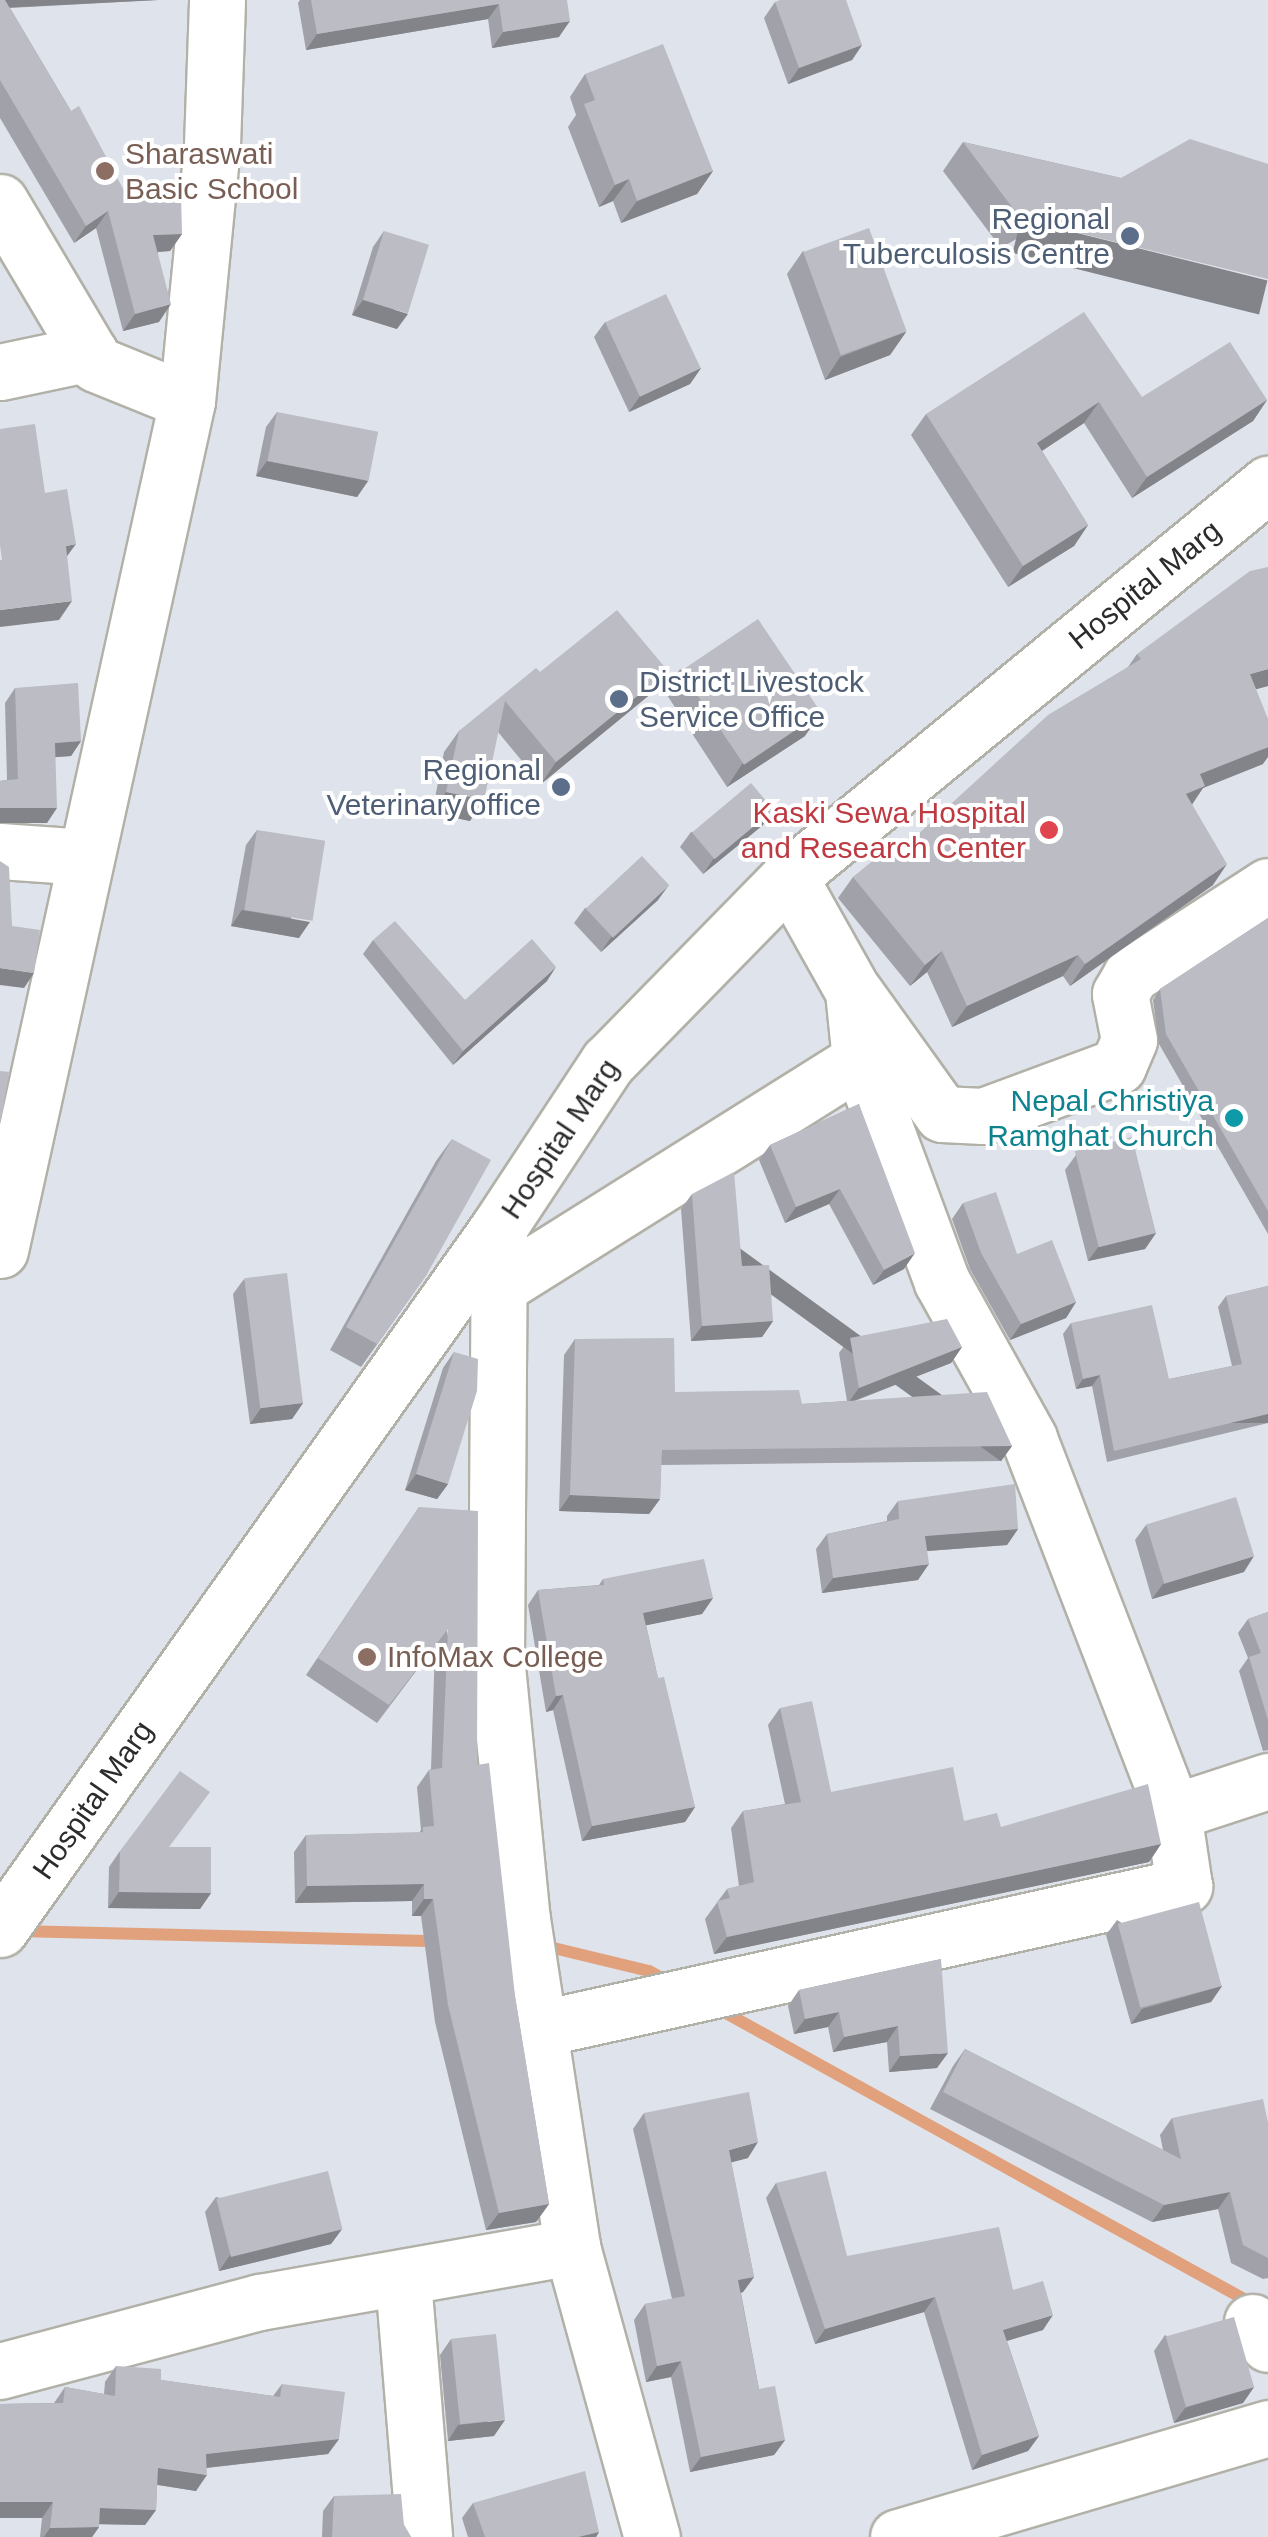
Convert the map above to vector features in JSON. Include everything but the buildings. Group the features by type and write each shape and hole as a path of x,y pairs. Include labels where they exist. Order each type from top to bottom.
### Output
{"street":[{"path":"0,1250 186,400 212,145 217,0"},
{"path":"0,202 96,364 186,400"},
{"path":"0,372 90,352"},
{"name":"Hospital Marg","path":"0,1929 20,1871 499,1228 608,1062 789,877 1268,484"},
{"path":"0,851 86,857"},
{"path":"789,877 853,991 942,1114 982,1116 1118,1066 1128,1040 1120,994 1132,975 1268,886"},
{"path":"538,2029 1184,1886 1172,1812 1029,1438 942,1282 860,1060 853,991"},
{"path":"498,1287 860,1060"},
{"path":"499,1228 496,1656 538,2029 572,2247 652,2537"},
{"path":"1172,1812 1268,1781"},
{"path":"0,2371 260,2302 403,2280 572,2247"},
{"path":"403,2280 424,2537"},
{"path":"898,2537 1268,2428"}],"waterway":[{"path":"17,1931 437,1941"},
{"path":"537,1944 649,1971 671,1983"},
{"path":"715,2007 1253,2304"}],"place":[{"name":"Sharaswati Basic School","path":"105,171"},
{"name":"Regional Tuberculosis Centre","path":"1130,236"},
{"name":"District Livestock Service Office","path":"619,699"},
{"name":"Regional Veterinary office","path":"561,787"},
{"name":"Kaski Sewa Hospital and Research Center","path":"1049,830"},
{"name":"Nepal Christiya Ramghat Church","path":"1234,1118"},
{"name":"InfoMax College","path":"367,1657"}]}
